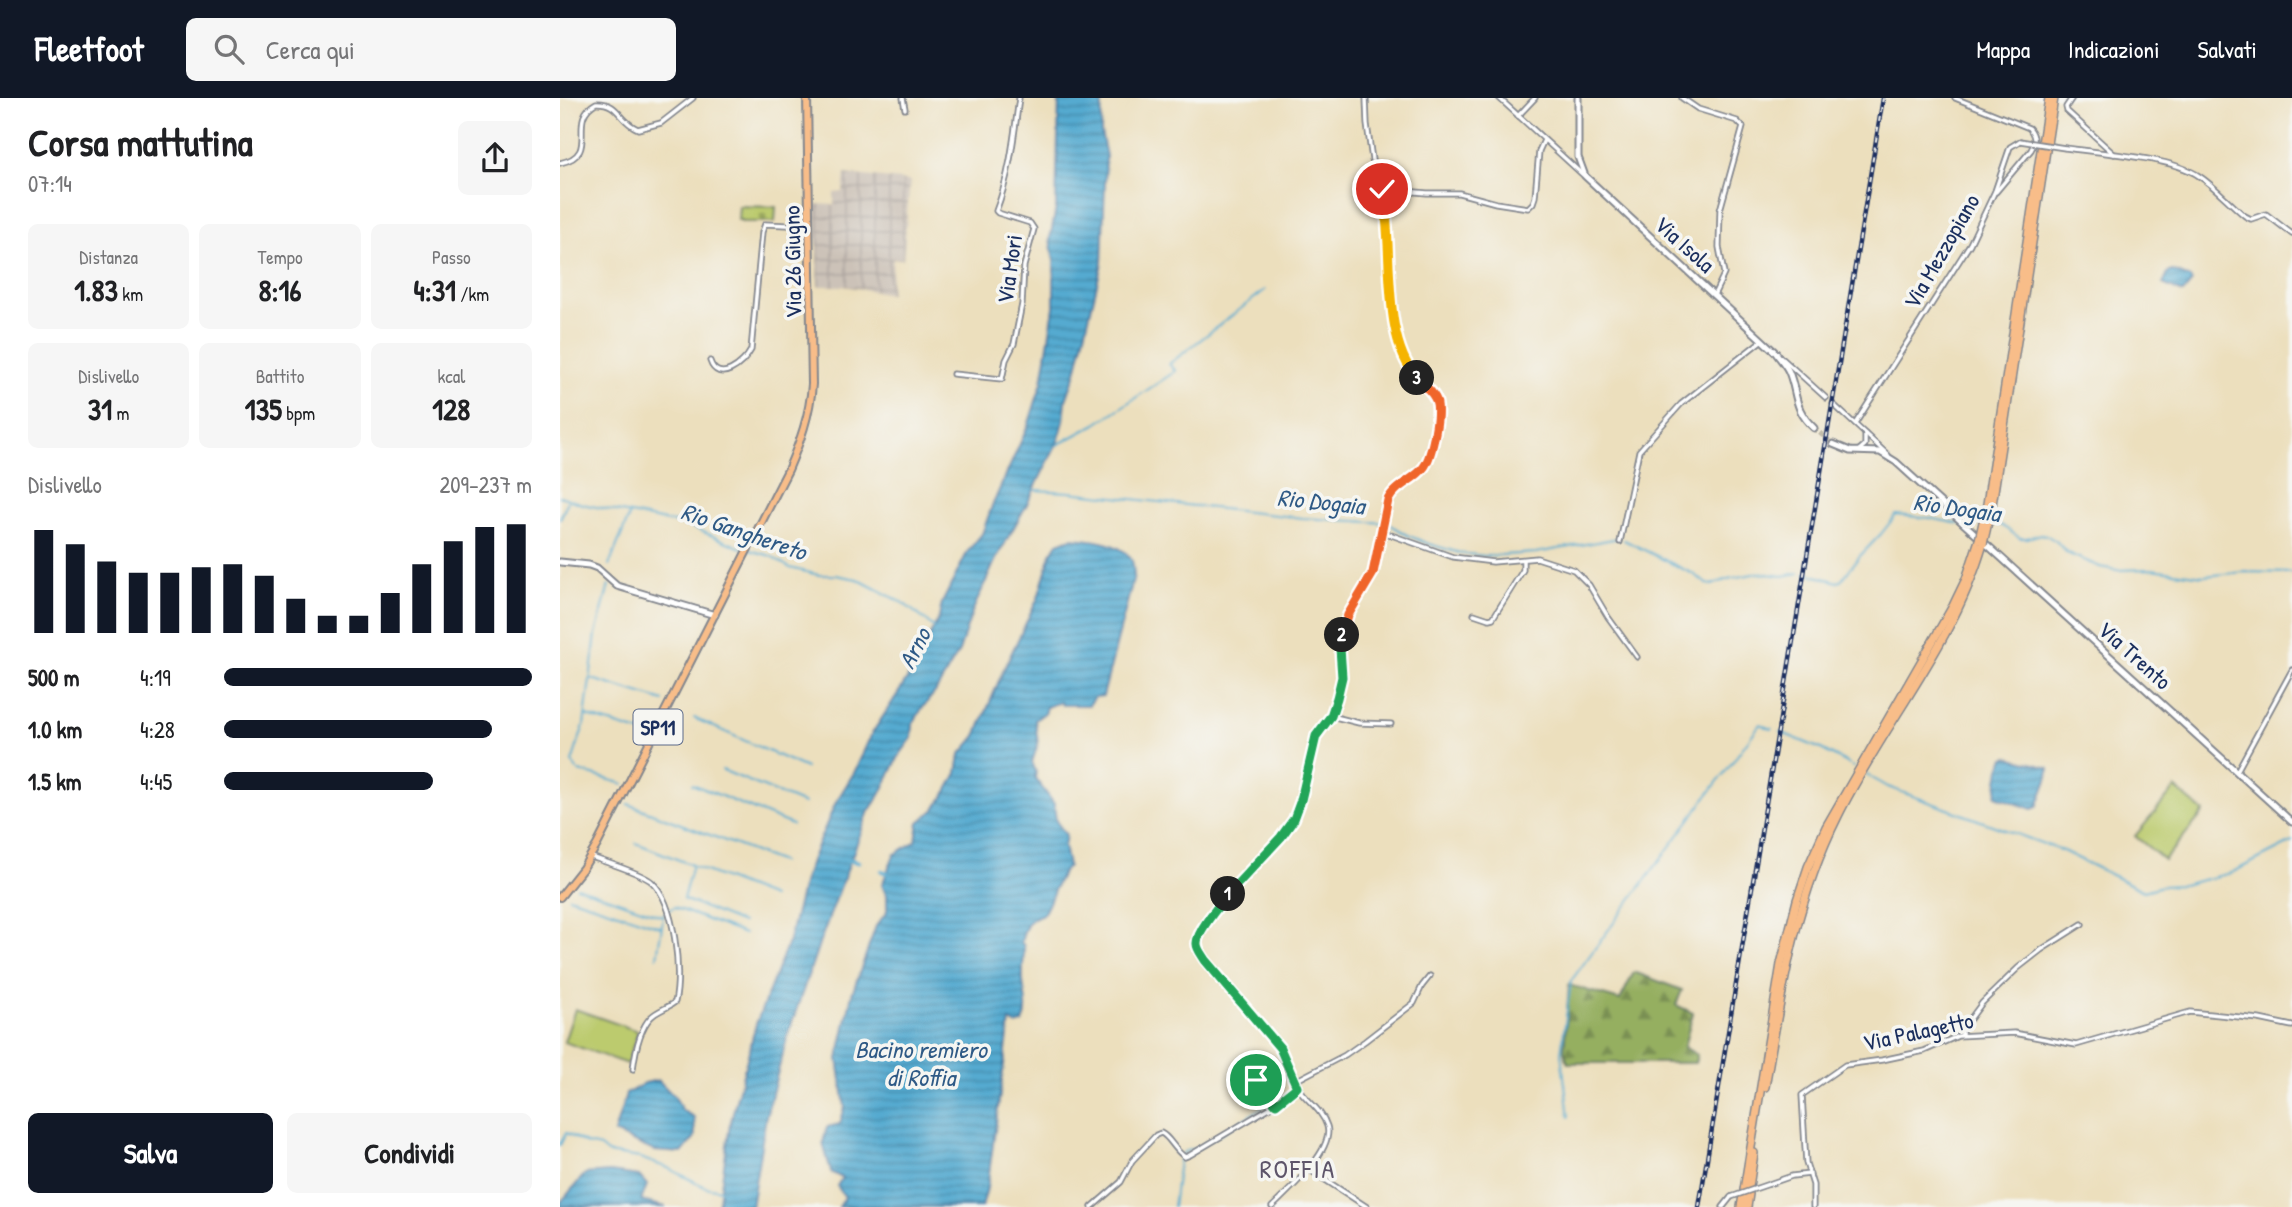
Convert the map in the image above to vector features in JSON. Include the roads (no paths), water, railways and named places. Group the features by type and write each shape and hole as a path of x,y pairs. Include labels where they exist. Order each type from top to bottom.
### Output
{"highway":[{"path":"1744,1207 1786,964 1813,872 1848,796 1956,611 1975,570 1990,504 2052,98"}],"main road":[{"name":"Via 26 Giugno","path":"715,615 788,470 806,425 811,403 807,98"},
{"name":"SP11","path":"560,896 591,857 715,615"}],"street":[{"path":"560,163 570,160 581,149 582,117 584,111 596,103 616,108 625,122 638,129 662,123 693,98"},
{"path":"903,98 905,109"},
{"name":"Via Mori","path":"953,374 1002,379 1006,360 1014,344 1022,304 1024,266 1034,229 1030,223 998,214 996,211 1011,158 1019,98"},
{"path":"1272,1207 1310,1170 1326,1138 1327,1127 1312,1103 1297,1087 1280,1048 1205,960 1197,946 1197,940 1222,901 1281,837 1294,819 1316,736 1331,716 1342,677 1340,648 1348,615 1373,573 1391,493 1424,467 1432,446 1438,405 1434,395 1409,369 1402,354 1394,315 1382,189 1371,160 1366,98"},
{"name":"Via Isola","path":"1499,98 1762,339 1799,377 1826,398"},
{"path":"1518,116 1535,98"},
{"path":"1578,98 1579,159 1583,172 1590,181"},
{"path":"1682,98 1698,109 1737,121 1743,127 1720,210 1719,247 1724,274 1714,295"},
{"path":"1955,98 2029,128 2033,133 2035,141 2031,149 1991,200"},
{"path":"2072,98 2066,107 2067,111 2116,155"},
{"path":"1382,189 1459,193 1528,208 1533,203 1539,151 1544,140"},
{"name":"Via Mezzopiano","path":"1855,424 1970,244 1991,200 2010,147 2020,141 2153,160 2192,172 2245,216 2251,219 2266,214 2292,234"},
{"path":"1564,158 1579,159"},
{"path":"1569,163 1579,159"},
{"path":"710,360 711,366 716,370 728,371 739,366 751,350 765,224 809,226"},
{"path":"1620,542 1639,451 1681,404 1762,339"},
{"name":"Via Isola","path":"1776,353 1790,377 1801,415 1814,428"},
{"path":"1790,377 1792,373 1799,377 1794,392"},
{"name":"Via Isola","path":"1790,377 1799,377"},
{"path":"1833,404 1864,432 1869,440 1896,462"},
{"path":"1869,440 1869,450"},
{"path":"1857,451 1869,440"},
{"path":"1833,444 1843,449 1880,453 1896,462"},
{"name":"Via Trento","path":"1896,462 2292,822"},
{"path":"1383,529 1453,558 1483,562 1537,558 1568,567 1581,575 1637,657"},
{"path":"1474,614 1493,618 1523,570 1523,560"},
{"path":"560,562 589,565 597,568 617,586 715,615"},
{"path":"2237,771 2292,670"},
{"path":"1331,716 1359,723 1391,724"},
{"path":"591,857 650,880 665,901 678,958 679,988 675,1002 656,1012 648,1020 639,1041 633,1069"},
{"path":"1962,1035 1962,1030 1992,992 2041,950 2082,924"},
{"path":"1295,1081 1345,1055 1365,1041 1413,1003 1430,976"},
{"name":"Via Palagetto","path":"1813,1207 1813,1185 1805,1147 1802,1095 1845,1065 1924,1051 1962,1035 2014,1032 2076,1045 2190,1012 2259,1019 2292,1026"},
{"path":"1273,1066 1256,1080 1276,1104"},
{"path":"1092,1207 1121,1182 1132,1161 1156,1135 1166,1135 1177,1152 1185,1157 1197,1153 1215,1139 1276,1104 1297,1087"},
{"path":"1310,1170 1367,1207"},
{"path":"1723,1207 1731,1197 1792,1176 1810,1174"}],"water":[{"path":"1059,98 1102,98 1101,132 1106,156 1102,263 1076,372 1066,400 1059,439 995,561 972,612 959,651 913,724 912,738 869,811 788,1034 766,1116 751,1207 718,1207 730,1124 756,1024 789,940 812,858 836,802 855,771 871,735 906,681 939,618 942,603 968,551 982,534 1028,426 1042,382 1054,307 1054,261 1050,239 1056,208"},
{"path":"2172,271 2190,278 2192,282 2183,293 2163,284 2168,273"},
{"name":"Bacino remiero di Roffia","path":"1071,538 1104,542 1120,549 1131,559 1134,576 1103,696 1095,697 1089,705 1062,705 1060,702 1046,707 1046,712 1035,720 1038,744 1032,762 1035,778 1054,804 1056,821 1066,835 1064,846 1068,866 1043,914 1027,924 1021,942 1024,946 1026,1013 1023,1023 1016,1025 1010,1021 987,1188 982,1207 839,1207 845,1197 837,1186 842,1178 831,1172 823,1143 827,1127 840,1124 845,1107 838,1059 852,994 876,926 887,912 887,895 882,885 894,855 916,841 919,822 935,809 948,790 957,773 960,755 976,736 1038,598 1051,554 1058,543"},
{"path":"2008,757 2049,768 2037,807 2032,809 1996,796 2000,768"},
{"path":"658,1080 675,1097 683,1111 694,1117 695,1137 682,1153 654,1151 614,1133 626,1094 645,1083"},
{"path":"610,1172 639,1176 647,1185 641,1201 666,1207 560,1207 560,1203 585,1174"}],"waterway":[{"path":"1057,445 1096,424 1176,371 1169,364 1265,290"},
{"name":"Rio Dogaia","path":"1035,490 1303,518 1388,523 1429,544 1460,553 1485,556 1536,553 1619,538"},
{"name":"Rio Ganghereto","path":"560,496 582,504 689,526 739,547 771,556 790,568 819,575 857,579 903,603 934,627"},
{"path":"560,519 568,501"},
{"path":"609,565 630,514"},
{"name":"Rio Dogaia","path":"1805,573 1841,581 1896,515 1960,524"},
{"name":"Rio Dogaia","path":"1965,524 1981,524"},
{"name":"Rio Dogaia","path":"1990,524 2001,525 2020,538 2046,535 2067,553 2100,567 2116,570 2151,569 2204,576 2244,572 2292,573"},
{"name":"Rio Dogaia","path":"1624,540 1712,585 1758,573 1783,576 1799,573"},
{"path":"577,769 572,762 584,725 596,634 609,585"},
{"path":"592,679 664,701"},
{"path":"587,716 646,734"},
{"path":"694,718 806,768"},
{"path":"1723,775 1760,724 1772,729"},
{"path":"1780,732 1849,764"},
{"path":"722,770 804,804"},
{"path":"579,771 624,784"},
{"path":"1867,775 1888,787 2063,851 2144,891 2231,873 2292,842"},
{"path":"1569,1117 1561,1053 1571,981 1721,777"},
{"path":"692,784 792,825"},
{"path":"628,804 781,862"},
{"path":"636,843 692,865 683,899 742,923"},
{"path":"851,860 858,862"},
{"path":"693,866 772,897"},
{"path":"882,871 887,873"},
{"path":"577,887 662,916"},
{"path":"569,897 661,927"},
{"path":"657,957 664,913 674,907 744,934"},
{"path":"1173,1207 1179,1161 1184,1152 1197,1148 1267,1105"},
{"path":"560,1145 566,1133 587,1144 600,1147 607,1153 640,1158 668,1168 705,1187 721,1190"}],"tunnel":[{"path":"1814,428 1833,444"}],"railway":[{"path":"1699,1207 1883,98"}],"district":[{"name":"ROFFIA","path":"1298,1168"}],"water label":[{"name":"Arno","path":"914,648"}]}
